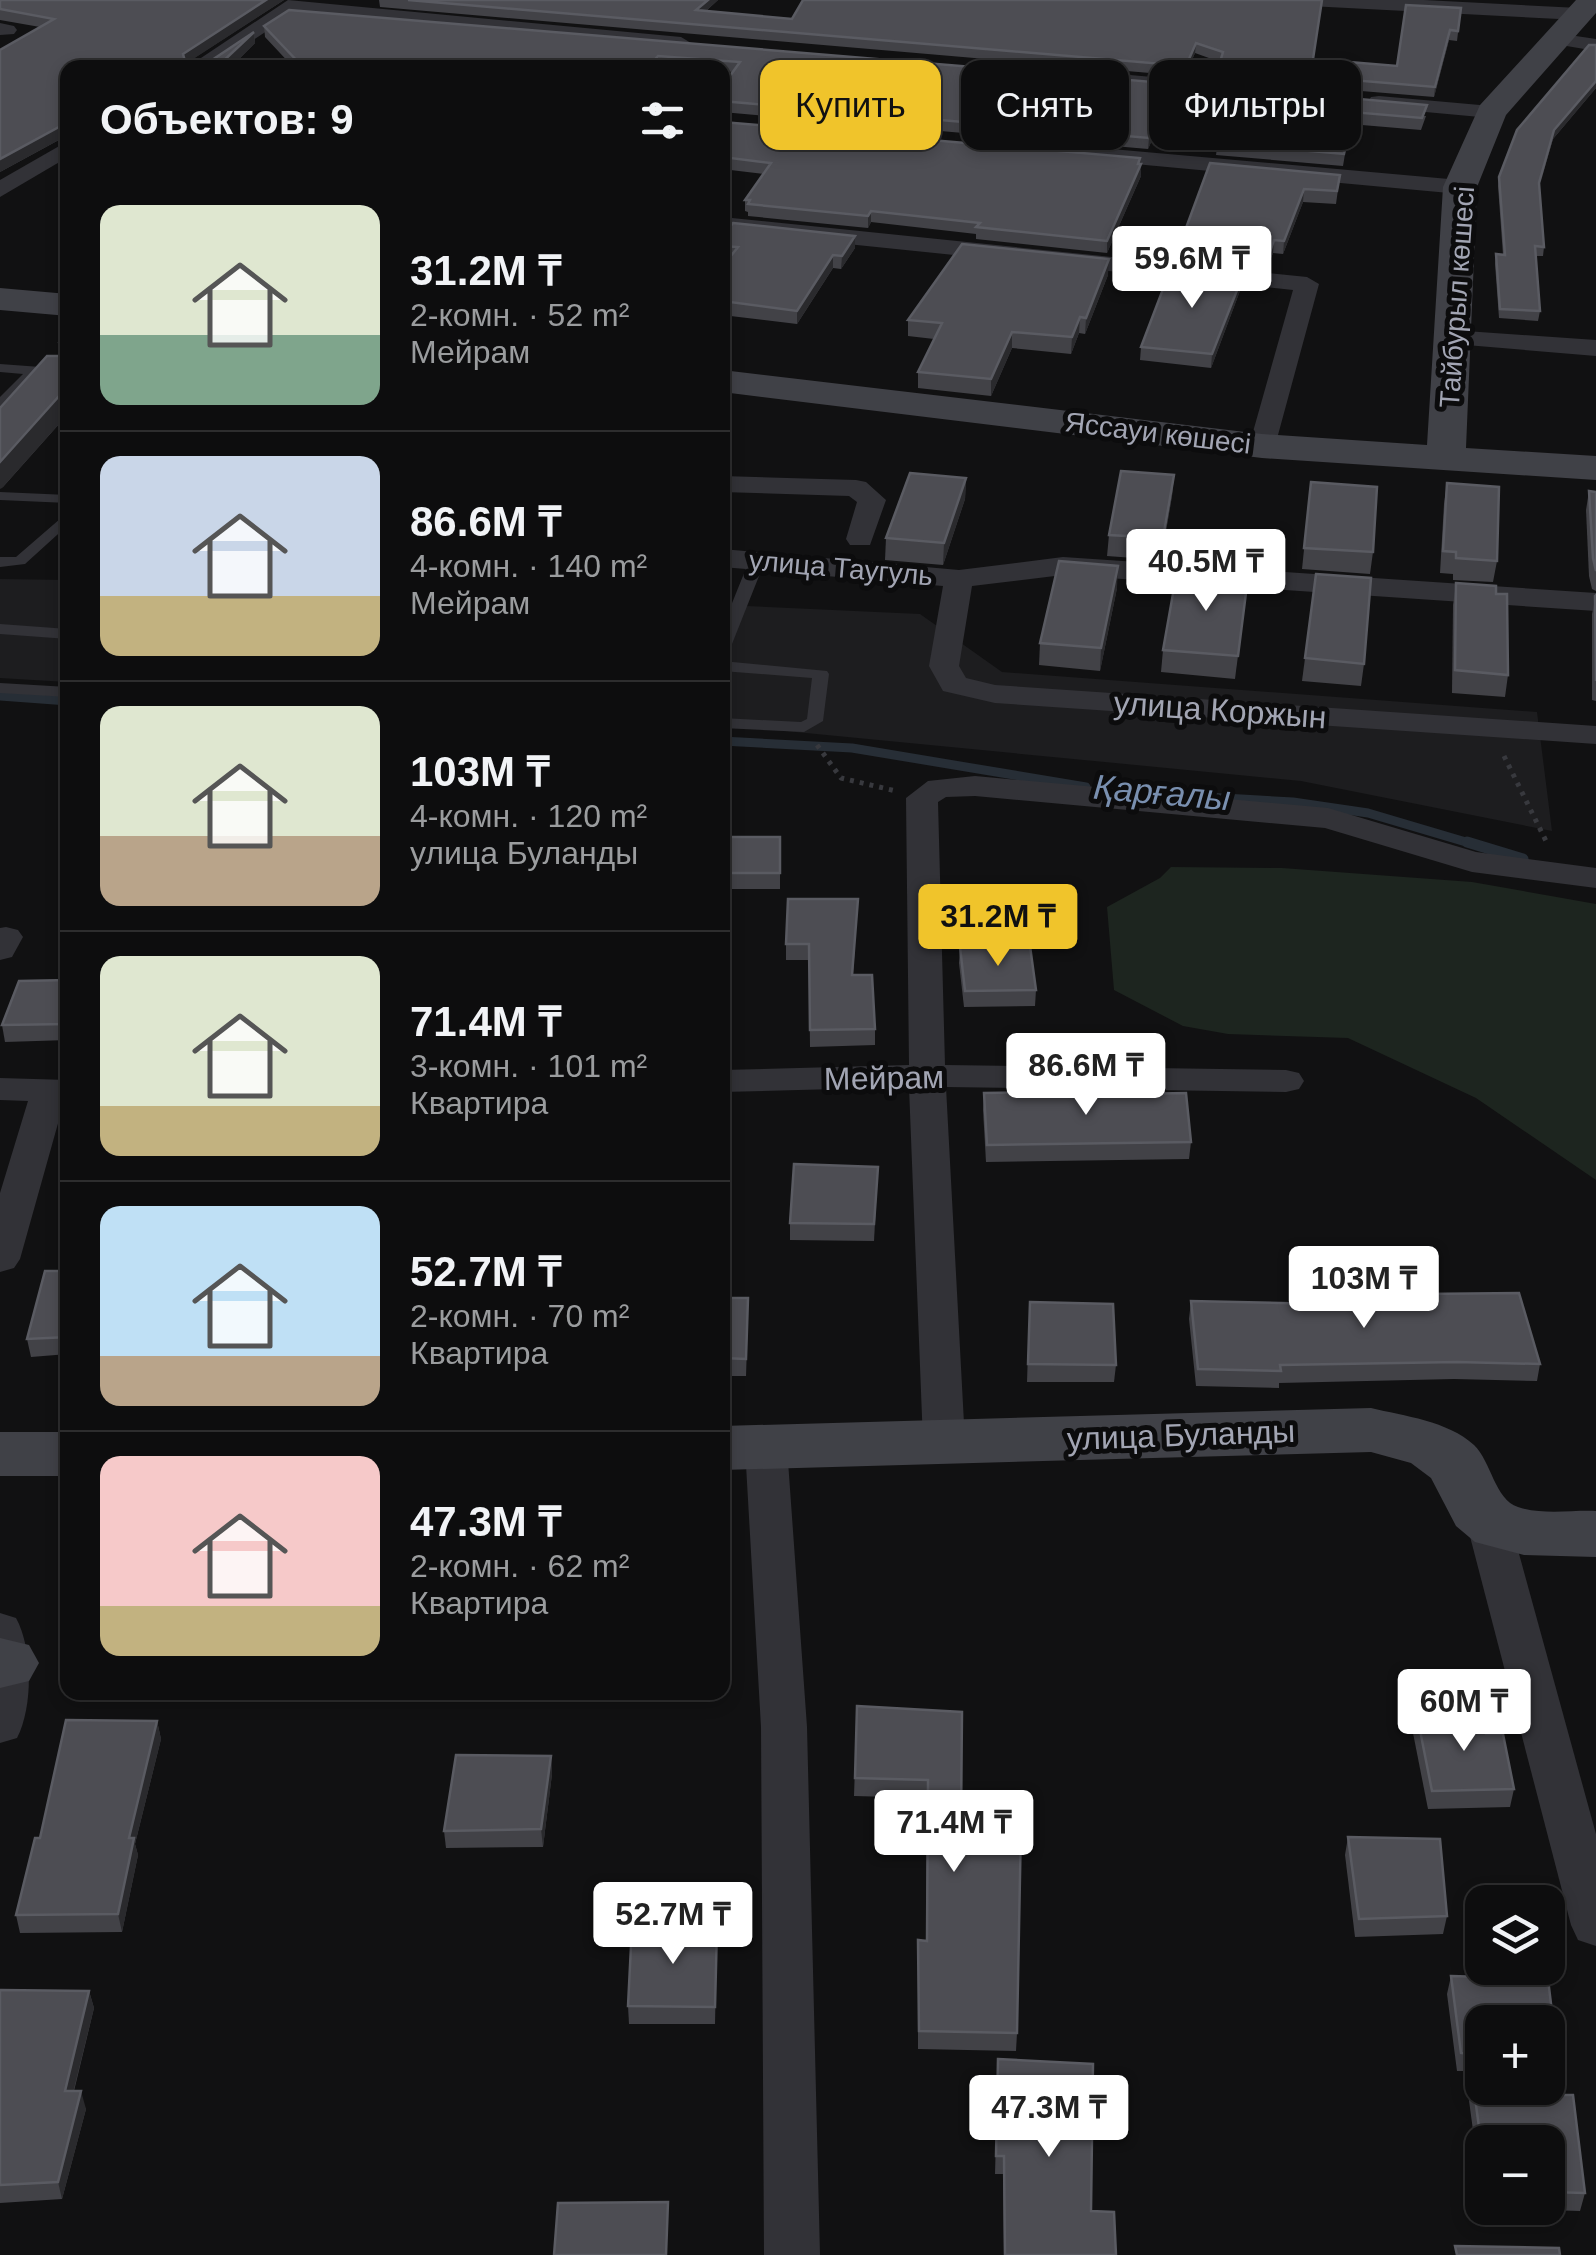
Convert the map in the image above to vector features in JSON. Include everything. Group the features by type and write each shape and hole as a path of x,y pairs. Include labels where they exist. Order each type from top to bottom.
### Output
{"street":[{"path":"1309,0 1576,18 1596,45"},
{"path":"208,60 294,4 702,44"},
{"name":"Тайбурыл көшесі","path":"1446,457 1460,187 1491,112 1576,18"},
{"path":"1361,101 1491,112"},
{"path":"0,190 60,152"},
{"path":"1061,152 1460,187"},
{"path":"0,170 60,165"},
{"path":"730,225 1307,284 1262,446"},
{"path":"0,299 60,304"},
{"path":"1452,338 1596,348"},
{"name":"Яссауи көшесі","path":"730,382 1262,446 1596,468"},
{"path":"730,484 856,488 872,500 860,539"},
{"name":"улица Таугуль","path":"730,559 959,579 1063,566 1596,602"},
{"name":"улица Коржын","path":"959,579 944,666 954,686 996,694 1596,735"},
{"path":"944,1442 926,1076 922,798 939,788 975,786 1328,818 1472,862 1596,878"},
{"name":"Мейрам","path":"730,1081 926,1076 1286,1081"},
{"path":"0,1090 58,1091 0,1259"},
{"name":"улица Буланды","path":"744,1447 1371,1430 1424,1443 1459,1468 1473,1502 1488,1522"},
{"path":"744,1447 784,1726 792,2255"},
{"path":"0,1454 60,1454"},
{"path":"1596,1534 1524,1531 1488,1522 1596,1925"}],"lane":[{"path":"0,368 60,372"},
{"path":"0,405 32,370"},
{"path":"0,496 60,500"},
{"path":"0,578 60,524"},
{"path":"0,562 20,561"},
{"path":"730,629 757,561"},
{"path":"0,629 60,633"},
{"path":"730,667 821,674 815,720 804,727 730,724"},
{"path":"0,688 60,692"}],"path":[{"path":"804,727 841,778 922,798"},
{"path":"1490,728 1547,840"}],"shaded area":[{"path":"0,579 60,580 60,682 0,678"},
{"path":"730,605 920,614 1002,672 1537,712 1552,831 1301,781 730,726"},
{"path":"1171,867 1282,868 1472,882 1596,904 1596,1180 1476,1098 1348,1038 1228,1034 1183,1026 1114,990 1107,907 1160,878"}],"building":[{"path":"0,0 266,0 183,54 185,60 60,60 60,126 0,159 0,50 54,19 0,9"},
{"path":"408,0 708,0 696,10 792,19 803,0 1322,0 1313,59 1325,60 1221,60 1223,52 1196,43 1189,60 1115,60"},
{"path":"1406,5 1461,8 1458,31 1450,30 1435,87 1361,81 1361,63 1397,66"},
{"path":"289,10 889,60 760,60 760,104 730,102 730,76 740,62 730,60 658,56 654,60 296,60 264,26"},
{"path":"254,32 224,60 212,60"},
{"path":"1589,45 1596,45 1596,81 1554,130 1539,183 1544,247 1535,246 1540,311 1500,309 1496,254 1505,255 1499,177 1517,130"},
{"path":"941,64 961,66 961,122 941,120"},
{"path":"1129,80 1149,82 1149,138 1129,136"},
{"path":"1361,99 1427,105 1422,118 1361,113"},
{"path":"730,123 760,125 760,150 941,150 941,141 961,143 961,150 1047,150 1140,158 1141,164 1107,241 871,211 868,216 748,204 750,200 745,200 771,163 730,158"},
{"path":"1298,150 1345,150 1344,154"},
{"path":"1210,163 1340,175 1337,191 1304,189 1284,241 1274,240 1269,255 1179,247"},
{"path":"733,223 855,236 842,256 833,255 797,311 730,302 730,257 738,247 730,246"},
{"path":"962,244 1109,259 1086,318 1080,317 1072,337 1012,332 991,379 918,372 942,323 908,320"},
{"path":"1171,268 1243,275 1212,354 1141,347"},
{"path":"47,356 60,356 60,395 0,462 0,408"},
{"path":"1121,471 1174,475 1163,538 1109,535"},
{"path":"910,473 966,478 944,543 886,538"},
{"path":"1311,482 1377,487 1373,552 1304,548"},
{"path":"1447,483 1499,487 1497,561 1456,558 1456,552 1443,551"},
{"path":"1589,491 1596,492 1596,571 1593,558"},
{"path":"1059,561 1118,566 1101,648 1040,643"},
{"path":"1177,571 1248,577 1238,656 1163,650"},
{"path":"1316,574 1371,578 1364,664 1305,658"},
{"path":"1456,583 1496,586 1496,594 1507,594 1508,675 1455,670"},
{"path":"730,837 780,837 780,873 730,873"},
{"path":"788,899 858,899 852,975 872,975 875,1029 810,1030 809,944 786,944"},
{"path":"1030,946 1036,990 965,991 960,947"},
{"path":"60,980 60,1024 2,1025 19,981"},
{"path":"984,1093 1186,1093 1191,1142 987,1145"},
{"path":"794,1164 878,1167 874,1224 790,1223"},
{"path":"45,1271 60,1271 60,1337 27,1339"},
{"path":"1519,1293 1540,1364 1280,1365 1281,1371 1198,1369 1191,1301 1323,1304 1322,1295"},
{"path":"730,1298 748,1298 746,1359 730,1358"},
{"path":"1030,1302 1113,1304 1116,1365 1028,1364"},
{"path":"857,1706 962,1712 961,1822 1021,1824 1017,2033 919,2031 918,1940 927,1941 928,1780 855,1778"},
{"path":"1417,1715 1486,1717 1486,1734 1503,1734 1514,1789 1432,1791"},
{"path":"66,1720 157,1721 129,1838 134,1838 118,1914 16,1915 35,1838 40,1838"},
{"path":"456,1755 551,1756 541,1829 444,1831"},
{"path":"1348,1837 1440,1839 1447,1916 1359,1919"},
{"path":"632,1926 717,1927 715,2007 628,2006"},
{"path":"1451,1976 1465,1976 1465,1985 1549,1985 1551,2005 1465,2005 1465,2054 1461,2053"},
{"path":"0,1990 89,1991 65,2091 81,2091 58,2182 0,2185"},
{"path":"998,2059 1093,2064 1091,2211 1114,2212 1116,2255 1005,2255 1004,2156 996,2156"},
{"path":"1565,2095 1573,2095 1585,2193 1565,2192 1565,2125 1479,2125 1476,2105 1565,2105"},
{"path":"668,2202 666,2255 554,2255 558,2203"},
{"path":"1455,2246 1559,2248 1560,2255 1457,2255"}],"waterway":[{"name":"Қарғалы","path":"0,696 60,700"},
{"name":"Қарғалы","path":"730,741 852,748 1086,787"},
{"name":"Қарғалы","path":"1189,796 1293,802 1368,813 1476,845"},
{"name":"Қарғалы","path":"1467,842 1523,859"}]}
